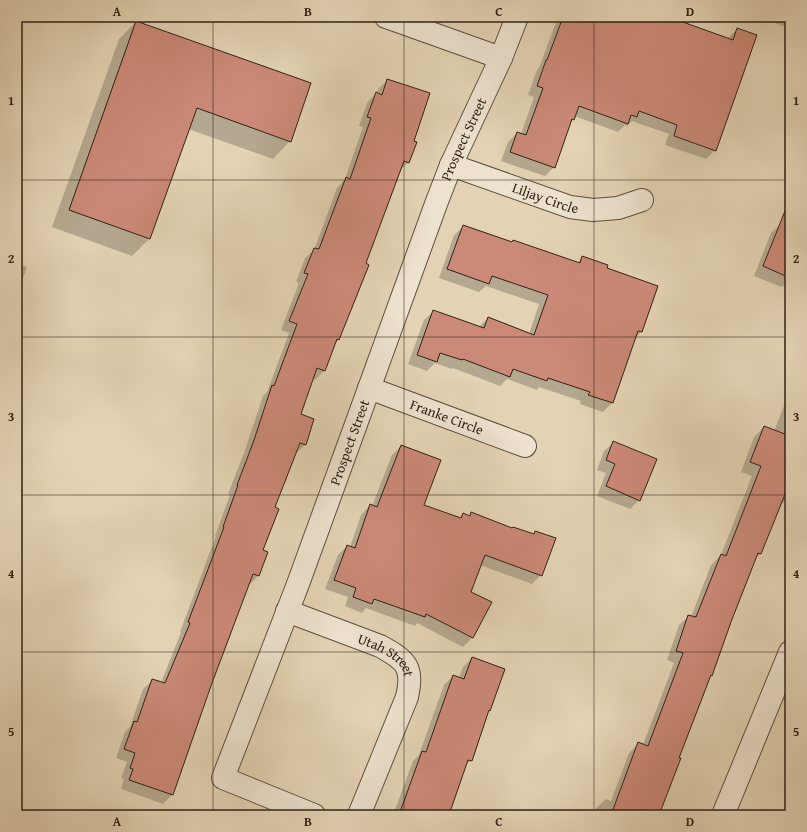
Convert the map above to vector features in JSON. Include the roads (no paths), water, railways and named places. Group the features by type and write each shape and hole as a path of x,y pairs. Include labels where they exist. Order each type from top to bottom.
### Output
{"street":[{"path":"386,17 501,58"},
{"name":"Prospect Street","path":"314,815 222,778 287,611 451,165 501,58 517,17"},
{"name":"Liljay Circle","path":"451,165 570,207 593,210 618,208 642,200"},
{"name":"Franke Circle","path":"369,388 525,446"},
{"name":"Utah Street","path":"287,611 380,646 394,653 408,668 410,678 407,697 359,815"},
{"path":"723,815 790,652"}]}
